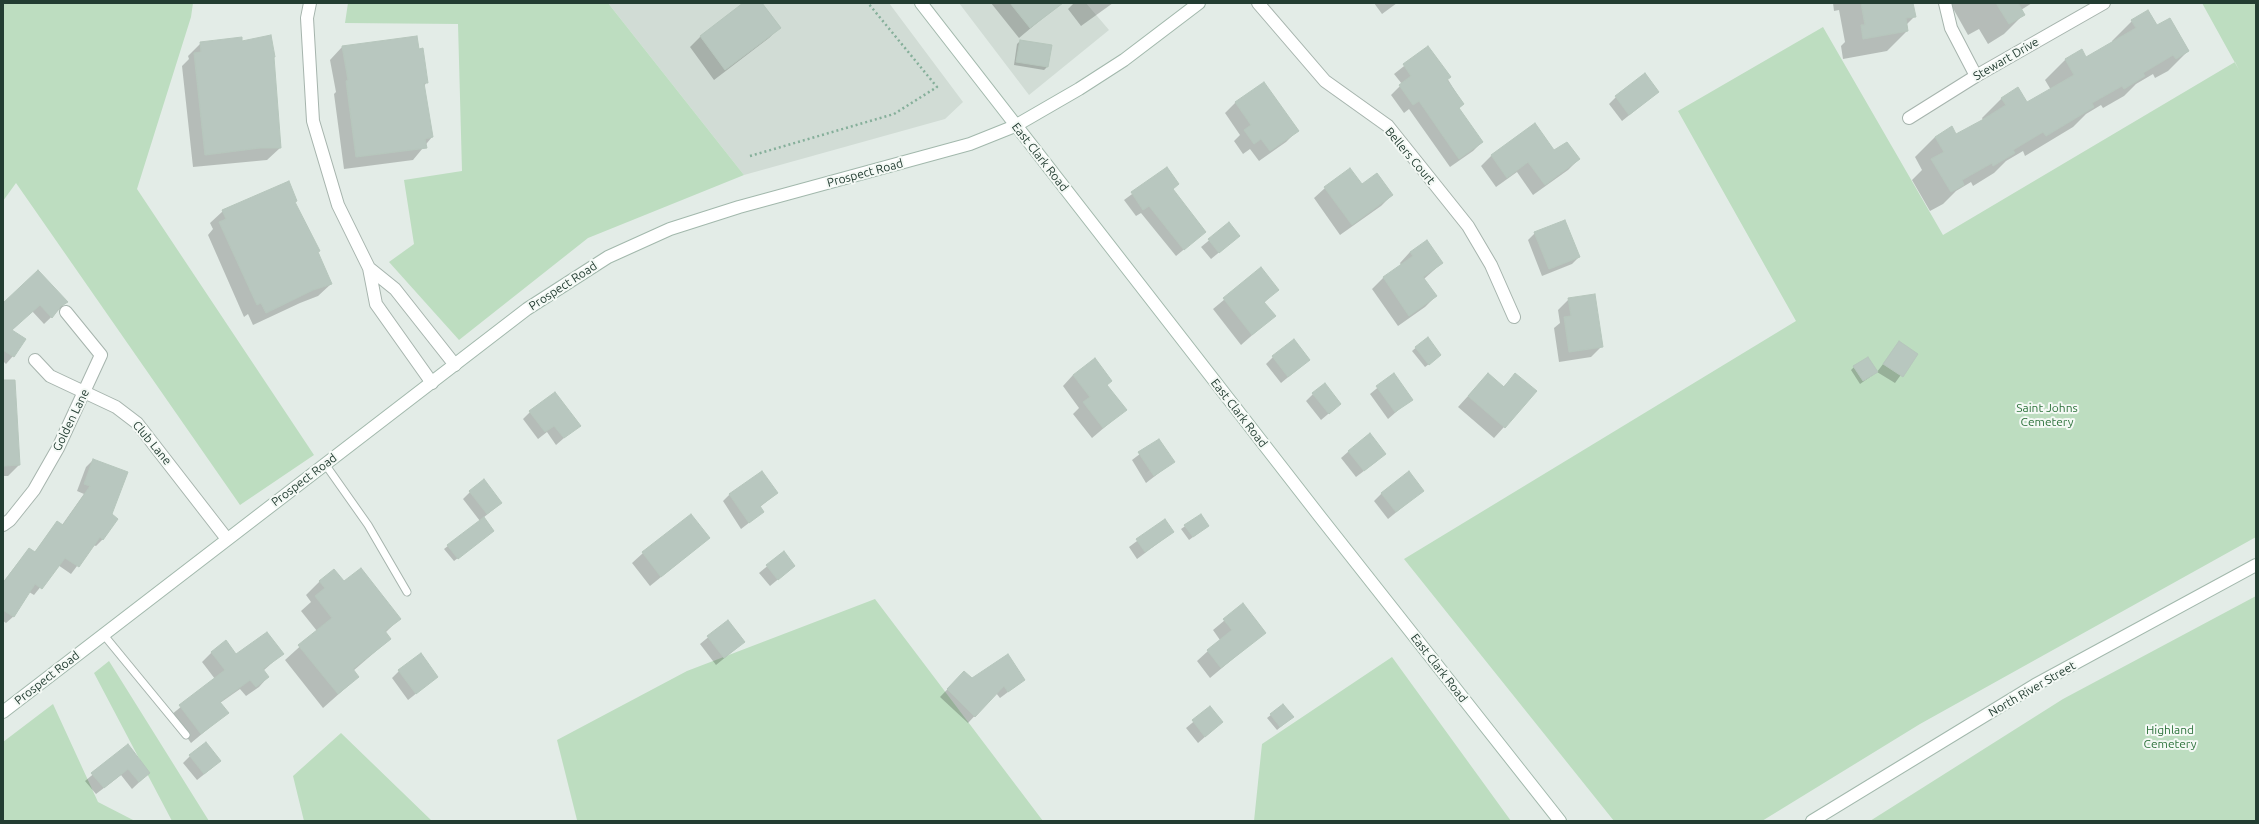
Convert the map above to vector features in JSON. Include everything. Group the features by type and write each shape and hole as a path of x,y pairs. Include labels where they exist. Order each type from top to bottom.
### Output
{"main road":[{"path":"310,3 307,18 313,121 338,205 369,268 376,304 432,383"},
{"name":"East Clark Road","path":"921,3 1015,126 1560,821"},
{"name":"Prospect Road","path":"3,712 527,309 608,257 670,229 739,207 970,144 1015,126 1079,89 1124,60 1199,3"},
{"name":"Bellers Court","path":"1258,3 1325,81 1388,126 1468,226 1491,265 1514,317"},
{"path":"1945,3 1951,28 1976,76"},
{"name":"Stewart Drive","path":"1909,118 1976,76 2104,3"},
{"path":"369,268 395,289 455,365"},
{"name":"Golden Lane","path":"3,525 10,520 34,490 58,448 101,355 66,312"},
{"name":"Club Lane","path":"35,360 50,376 116,407 137,423 227,539"},
{"name":"North River Street","path":"1812,821 2035,685 2256,565"}],"lane":[{"path":"325,464 368,525 407,592"},
{"path":"103,634 186,735"}],"path":[{"path":"750,156 894,114 930,93 937,87 868,3"}],"shaded area":[{"path":"608,3 889,3 963,102 945,119 744,175"},
{"path":"959,3 1086,3 1109,30 1029,95"}],"green space":[{"path":"3,3 193,3 191,17 137,189 314,455 240,505 16,183 3,201"},
{"path":"348,3 608,3 744,175 588,238 459,340 389,262 414,244 404,180 462,171 458,24 345,23"},
{"name":"Saint Johns Cemetery","path":"2202,3 2256,3 2256,537 1920,724 1762,821 1614,821 1404,559 1796,321 1678,111 1823,27 1943,235 2235,62"},
{"name":"Highland Cemetery","path":"2256,596 2256,821 1870,821 2063,699"},
{"path":"875,599 1043,821 575,821 577,820 557,740 687,671"},
{"path":"1392,657 1511,821 1254,821 1262,744"},
{"path":"109,661 209,821 172,821 94,673"},
{"path":"53,704 98,802 135,821 3,821 3,742"},
{"path":"341,733 432,821 304,821 293,776"}],"building":[{"path":"743,3 762,3 781,28 725,70 700,36"},
{"path":"1010,3 1063,3 1030,28"},
{"path":"1861,3 1913,3 1916,17 1906,18 1908,31 1863,39 1861,25 1865,25"},
{"path":"1996,3 2018,3 2025,15 2009,24"},
{"path":"2148,10 2157,25 2170,18 2189,51 2176,59 2173,55 2143,73 2145,76 2124,89 2122,86 2092,103 2094,107 2046,136 2043,132 2013,150 2015,153 1993,166 1992,163 1962,180 1964,185 1951,192 1931,159 1944,152 1935,137 1952,126 1956,134 1982,120 2006,105 2001,98 2018,87 2027,102 2074,75 2065,59 2082,49 2086,57 2136,28 2131,20"},
{"path":"271,35 275,57 281,148 260,148 205,155 194,53 201,52 200,42 242,37 242,41"},
{"path":"417,36 419,49 423,48 428,83 424,83 433,137 425,139 427,148 356,157 346,81 348,80 342,46"},
{"path":"1020,40 1052,45 1048,67 1016,62"},
{"path":"1428,46 1451,77 1447,80 1464,104 1459,108 1483,142 1459,159 1419,101 1413,105 1399,85 1411,76 1403,64"},
{"path":"1645,73 1659,92 1629,115 1615,96"},
{"path":"1264,82 1299,131 1270,151 1261,139 1254,144 1244,130 1251,125 1235,102"},
{"path":"1535,123 1554,150 1567,142 1580,159 1545,185 1528,162 1507,178 1491,155"},
{"path":"1167,167 1179,184 1173,189 1206,232 1184,250 1149,206 1143,210 1131,192"},
{"path":"1350,168 1362,184 1377,173 1393,195 1352,225 1324,187"},
{"path":"289,181 297,201 295,202 320,251 318,252 332,284 313,290 266,313 261,303 257,305 219,222 226,219 222,210"},
{"path":"1565,220 1580,257 1549,269 1534,232"},
{"path":"1229,222 1240,236 1219,253 1208,239"},
{"path":"1427,240 1443,263 1423,277 1437,296 1409,316 1383,277 1413,256 1410,252"},
{"path":"1261,267 1279,290 1264,302 1276,316 1252,335 1223,298"},
{"path":"38,270 68,302 61,306 52,318 40,305 12,330 26,339 14,357 3,350 3,303"},
{"path":"1595,294 1603,347 1569,352 1564,317 1571,316 1568,298"},
{"path":"1428,337 1441,355 1429,365 1415,347"},
{"path":"1294,339 1310,360 1288,377 1272,356"},
{"path":"1899,341 1918,354 1903,377 1883,364"},
{"path":"1868,357 1878,372 1863,381 1853,366"},
{"path":"1095,358 1112,381 1107,385 1127,410 1103,428 1083,402 1090,397 1073,375"},
{"path":"1394,373 1413,400 1395,412 1376,386"},
{"path":"1488,373 1504,387 1515,373 1537,391 1505,428 1468,396"},
{"path":"3,380 15,380 20,465 3,466"},
{"path":"1325,383 1341,404 1329,414 1312,393"},
{"path":"555,392 581,426 564,438 554,426 545,432 529,411"},
{"path":"1370,433 1386,454 1364,471 1348,451"},
{"path":"1159,439 1175,462 1154,476 1138,452"},
{"path":"93,459 128,472 112,514 118,519 103,540 100,537 79,567 65,558 42,589 35,584 14,617 3,610 3,583 29,548 35,552 57,521 63,525 90,486 84,484"},
{"path":"762,471 778,493 760,506 764,512 749,523 729,494"},
{"path":"1409,471 1424,491 1396,512 1381,493"},
{"path":"484,479 502,503 487,514 469,491"},
{"path":"691,514 710,538 661,577 642,552"},
{"path":"1201,514 1209,526 1193,537 1184,525"},
{"path":"484,517 494,531 458,559 447,545"},
{"path":"1165,519 1174,532 1145,552 1136,539"},
{"path":"784,551 795,566 778,580 766,565"},
{"path":"361,568 401,619 385,631 391,639 353,669 359,677 338,694 298,645 332,618 315,596 325,588 319,581 334,569 344,581"},
{"path":"1243,603 1266,633 1221,668 1207,650 1232,630 1223,619"},
{"path":"728,620 745,642 724,658 707,636"},
{"path":"267,632 284,654 263,669 269,677 256,687 250,680 220,702 229,713 201,734 179,705 225,670 211,652 226,640 236,654"},
{"path":"421,653 438,677 416,694 398,670"},
{"path":"1008,654 1025,680 1008,692 1004,686 975,717 947,689 964,671 972,678"},
{"path":"1283,704 1294,717 1280,727 1270,714"},
{"path":"1210,706 1223,722 1205,737 1192,720"},
{"path":"206,742 221,761 204,774 189,755"},
{"path":"128,744 150,773 139,782 128,769 104,788 91,773"}]}
